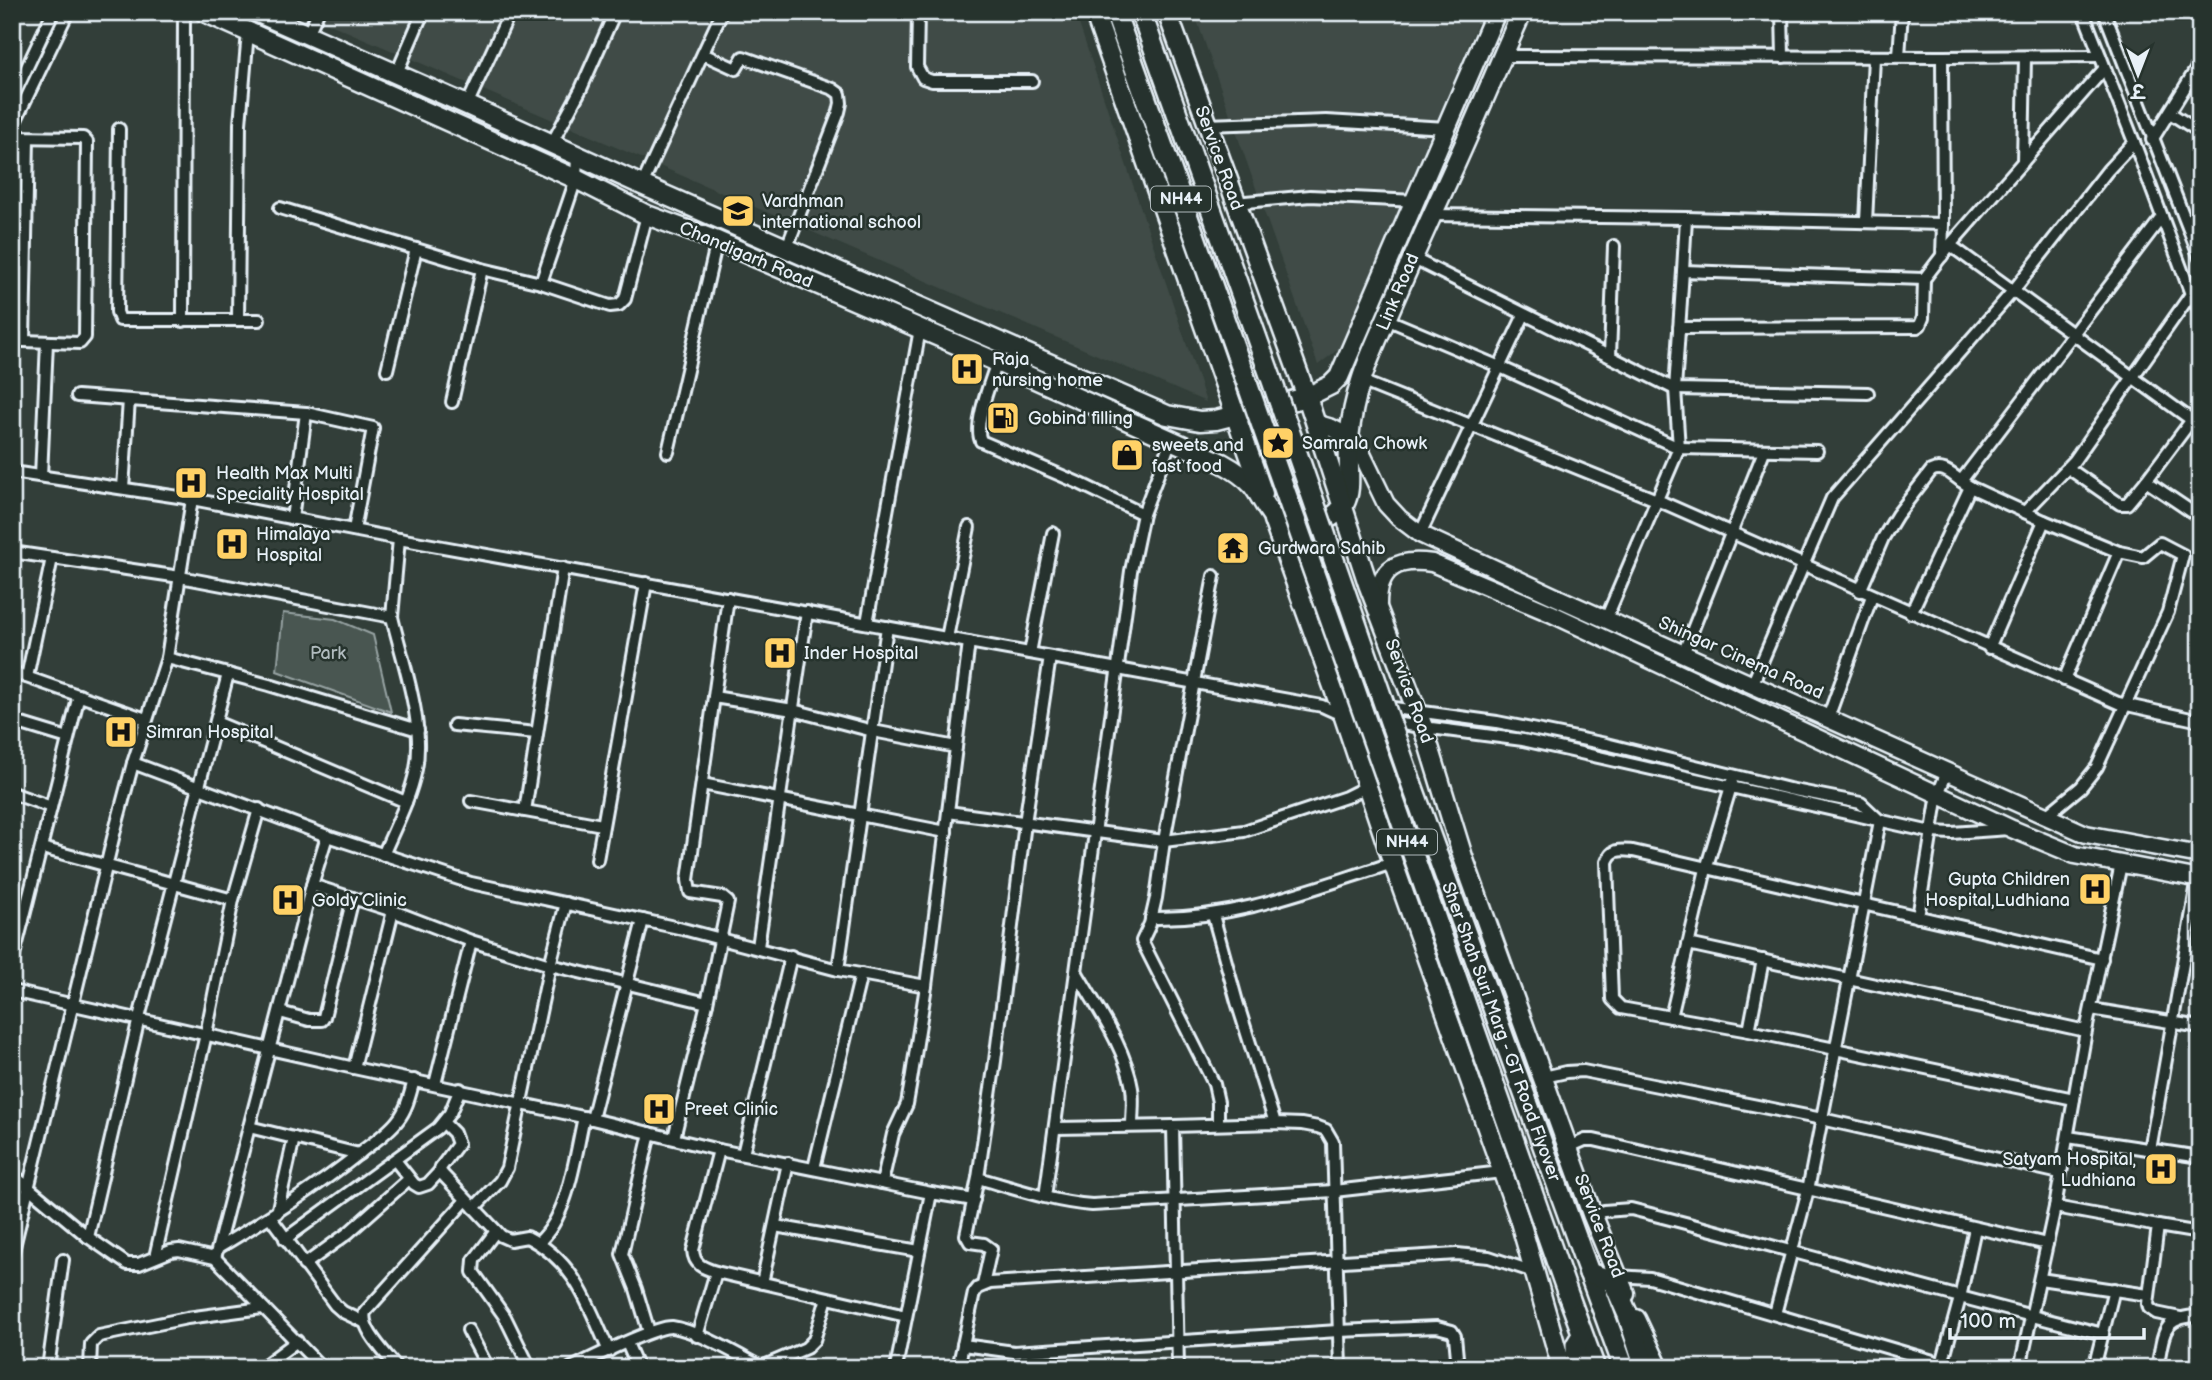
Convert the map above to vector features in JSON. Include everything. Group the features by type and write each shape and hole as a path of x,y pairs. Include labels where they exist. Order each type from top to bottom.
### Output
{"highway":[{"name":"Sher Shah Suri Marg - GT Road Flyover","path":"1115,12 1595,1368"},
{"name":"Sher Shah Suri Marg - GT Road Flyover","path":"1141,12 1412,785 1624,1368"},
{"path":"1589,1273 1613,1281 1646,1368"},
{"path":"1577,1368 1576,1345 1582,1334"}],"main road":[{"name":"Chandigarh Road","path":"204,12 227,17 248,32 576,179 647,215 718,241 1171,440 1238,472 1251,485 1272,518"},
{"name":"Chandigarh Road","path":"256,12 1167,415 1200,421 1235,415"},
{"path":"1094,12 1272,518 1334,708 1366,787 1502,1172 1562,1368"},
{"name":"Service Road","path":"1167,12 1307,397 1368,584 1378,604 1420,719 1463,856 1592,1214 1659,1368"},
{"name":"Link Road","path":"1235,415 1307,397 1320,392 1339,377 1496,12"},
{"name":"Link Road","path":"1342,509 1350,488 1349,437 1361,381 1412,258 1522,12"},
{"path":"1272,518 1282,528 1292,530 1328,519 1342,509"}],"street":[{"path":"12,99 53,12"},
{"path":"12,128 68,12"},
{"path":"183,321 184,12"},
{"path":"309,34 318,12"},
{"path":"396,75 423,12"},
{"path":"467,105 510,12"},
{"path":"642,185 722,12"},
{"path":"918,12 918,67 923,78 932,81 1032,82"},
{"path":"1782,12 1783,57"},
{"path":"1899,56 1902,12"},
{"path":"2082,12 2191,294 2200,311"},
{"path":"2104,12 2200,258"},
{"path":"552,143 581,89 613,13"},
{"path":"238,320 240,124 248,32"},
{"path":"703,54 736,69 743,57 833,89 840,94 839,112 787,247"},
{"path":"1503,56 2099,56"},
{"path":"1866,222 1874,57"},
{"path":"1942,57 1942,256"},
{"path":"2023,162 2025,57"},
{"path":"2152,140 2199,66"},
{"path":"1679,328 1917,327 1923,318 1924,279 2104,69"},
{"path":"2170,113 2200,132"},
{"path":"1206,125 1326,121 1447,128"},
{"path":"119,129 118,317 123,321 259,320"},
{"path":"12,137 83,138 87,142 85,337 80,342 18,341 28,138"},
{"path":"1752,685 1832,498 2013,291 2108,170 2134,142"},
{"path":"541,283 576,179 577,156"},
{"path":"1235,203 1310,196 1416,201"},
{"path":"280,208 482,269 541,283 600,303 619,305 625,299 647,215"},
{"path":"1431,215 1942,224"},
{"path":"1911,613 1966,484 2072,333 2162,217"},
{"path":"1606,619 1679,448 1675,389 1686,218"},
{"path":"668,452 718,241"},
{"path":"1610,356 1614,246"},
{"path":"1950,246 2195,423"},
{"path":"387,370 416,249"},
{"path":"1412,258 1675,389 1868,393"},
{"path":"452,401 482,269"},
{"path":"1683,271 1924,279"},
{"path":"2025,512 2068,468 2191,294"},
{"path":"1420,534 1524,315"},
{"path":"1386,319 1679,448 1817,451"},
{"path":"867,623 920,329"},
{"path":"41,475 47,342"},
{"path":"997,362 980,418 978,433 981,441 1143,514"},
{"path":"1361,381 1658,500 2064,680 2126,705 2200,721"},
{"path":"77,396 306,413 373,428 354,530"},
{"path":"123,488 129,400"},
{"path":"2068,468 2123,505 2130,502 2195,423 2200,408"},
{"path":"292,519 306,413"},
{"path":"1315,423 1349,437"},
{"name":"Shingar Cinema Road","path":"1349,437 1360,450 1386,504 1420,534 2086,834 2200,854"},
{"path":"1045,1197 1131,571 1143,514 1171,440"},
{"path":"1683,654 1764,451"},
{"path":"1860,591 1883,538 1897,515 1931,471 1936,469 1944,469 1966,484 2025,512 2119,552 2143,557 2160,543 2183,555 2168,612 2091,777 2046,816"},
{"path":"12,472 192,499 1193,683 1334,708 1420,719 1931,832 2012,828"},
{"path":"2147,481 2197,516"},
{"path":"12,1255 132,763 167,659 192,499"},
{"path":"1989,648 2044,521"},
{"path":"947,638 969,527"},
{"path":"1030,653 1053,533"},
{"path":"383,855 406,803 415,771 418,730 392,617 399,539"},
{"path":"12,552 180,577 392,617"},
{"path":"2064,680 2119,552"},
{"path":"27,677 52,558"},
{"path":"1378,604 1381,578 1390,569 1403,562 1432,562 1550,613 2075,855 2199,878 2150,1150"},
{"path":"525,811 563,568"},
{"path":"1214,576 1164,841 1157,898 1142,944 1214,1084 1218,1102 1218,1124"},
{"path":"597,860 646,583"},
{"path":"1828,718 1872,596"},
{"path":"674,1138 728,909 726,899 692,893 688,886 728,598"},
{"path":"758,947 807,612"},
{"path":"838,970 887,627"},
{"path":"882,1182 893,1134 906,1104 926,986 969,642"},
{"path":"983,1285 991,1252 989,1246 967,1238 997,1048 1025,823 1050,657"},
{"path":"167,659 270,685 418,730"},
{"path":"12,672 146,719"},
{"path":"88,1237 139,1018 228,674"},
{"path":"12,963 18,917 42,848 79,695"},
{"path":"714,697 793,710 873,731 956,747"},
{"path":"1334,708 1420,719 1497,722 1606,744 1789,789 1861,803 1880,821"},
{"path":"12,721 68,738"},
{"path":"216,722 406,803"},
{"path":"454,725 537,733"},
{"path":"132,763 327,836 471,883 758,947 838,970 926,986"},
{"path":"1918,917 1933,817 1947,772"},
{"path":"1671,1017 1706,869 1735,776"},
{"path":"702,784 946,832"},
{"path":"948,812 1164,841 1244,831 1346,797 1366,787"},
{"path":"12,793 51,807"},
{"path":"471,801 602,825"},
{"path":"155,1257 206,1034 233,900 258,809"},
{"path":"1775,1314 1808,1190 1880,821"},
{"path":"217,1253 327,836"},
{"path":"42,848 233,900"},
{"path":"2074,1100 1749,1031 1621,1008 1612,999 1607,862 1609,855 1615,850 1622,850 2102,959"},
{"path":"1151,918 1213,915 1289,898 1392,863"},
{"path":"2020,1368 2055,1207 2086,1031 2121,864"},
{"path":"312,885 393,911 471,941 550,965 707,1003"},
{"path":"280,1012 315,1021 324,1017 353,898"},
{"path":"363,1322 365,1312 372,1304 470,1204 505,1173 566,903"},
{"path":"355,1068 393,911"},
{"path":"1213,915 1248,1040 1275,1123"},
{"path":"538,1244 561,1209 643,920"},
{"path":"435,1084 471,941"},
{"path":"1688,944 2086,1031"},
{"path":"743,1154 791,956"},
{"path":"1749,1031 1763,960"},
{"path":"1076,973 1117,1044 1132,1086 1132,1126"},
{"path":"814,1168 861,974"},
{"path":"12,991 460,1089 719,1150 974,1200"},
{"path":"2091,1009 2200,1027"},
{"path":"1544,1077 1583,1071 1822,1119 2060,1173"},
{"path":"12,1174 88,1237 127,1264 139,1264 178,1250 217,1253 326,1180 398,1120 414,1080"},
{"path":"285,1239 444,1122 460,1089"},
{"path":"395,1160 416,1186 424,1186 440,1171 458,1144 454,1133 444,1122"},
{"path":"1056,1128 1275,1123 1318,1127 1330,1135 1334,1148 1340,1368"},
{"path":"1173,1126 1178,1368"},
{"path":"249,1127 359,1153"},
{"path":"649,1332 622,1254 650,1133"},
{"path":"2068,1137 2200,1157"},
{"path":"294,1138 274,1215 285,1239 335,1305 363,1322 397,1368"},
{"path":"1569,1147 1585,1140 1594,1140 2047,1244"},
{"path":"719,1150 693,1250 697,1265 716,1272 906,1316"},
{"path":"762,1283 788,1163"},
{"path":"440,1171 506,1239 524,1237 538,1244 562,1263 572,1274 609,1351"},
{"path":"978,1178 1045,1197 1092,1205 1334,1191 1502,1172"},
{"path":"304,1265 348,1233 409,1179"},
{"path":"896,1368 931,1193"},
{"path":"2055,1207 2200,1233"},
{"path":"1592,1214 1631,1209 2103,1334"},
{"path":"775,1226 919,1251"},
{"path":"2158,1226 2148,1308 2179,1318 2200,1316"},
{"path":"1942,1364 1975,1228"},
{"path":"496,1231 474,1260 473,1272 505,1317 530,1368"},
{"path":"217,1253 262,1308 322,1368"},
{"path":"958,1368 974,1293 990,1283 1336,1260 1475,1255 1534,1272"},
{"path":"48,1368 63,1261"},
{"path":"697,1336 716,1272"},
{"path":"1617,1276 1650,1278 1957,1368"},
{"path":"2040,1279 2148,1295"},
{"path":"2094,1368 2114,1289"},
{"path":"571,1368 649,1332 670,1327 697,1336 760,1367 806,1348 814,1340 827,1298"},
{"path":"90,1368 91,1344 100,1336 187,1318 262,1308"},
{"path":"2157,1368 2166,1327 2179,1318"},
{"path":"963,1345 1014,1352 1338,1331 1445,1328 1455,1336 1458,1368"},
{"path":"468,1330 488,1368"},
{"path":"261,1368 297,1341"},
{"path":"627,1343 638,1368"}],"shaded area":[{"path":"302,12 1075,12 1206,402 655,164"},
{"path":"1194,12 1482,12 1344,345 1318,365"}],"green space":[{"name":"Park","path":"283,613 335,619 373,635 391,712 277,671"}],"place":[{"name":"Vardhman international school","path":"738,211"},
{"name":"Raja nursing home","path":"967,369"},
{"name":"Gobind filling","path":"1003,418"},
{"name":"Samrala Chowk","path":"1278,443"},
{"name":"sweets and fast food","path":"1127,455"},
{"name":"Health Max Multi Speciality Hospital","path":"191,483"},
{"name":"Himalaya Hospital","path":"232,544"},
{"name":"Gurdwara Sahib","path":"1233,548"},
{"name":"Inder Hospital","path":"780,653"},
{"name":"Simran Hospital","path":"121,732"},
{"name":"Gupta Children Hospital,Ludhiana","path":"2095,889"},
{"name":"Goldy Clinic","path":"288,900"},
{"name":"Preet Clinic","path":"659,1109"},
{"name":"Satyam Hospital, Ludhiana","path":"2161,1169"}]}
